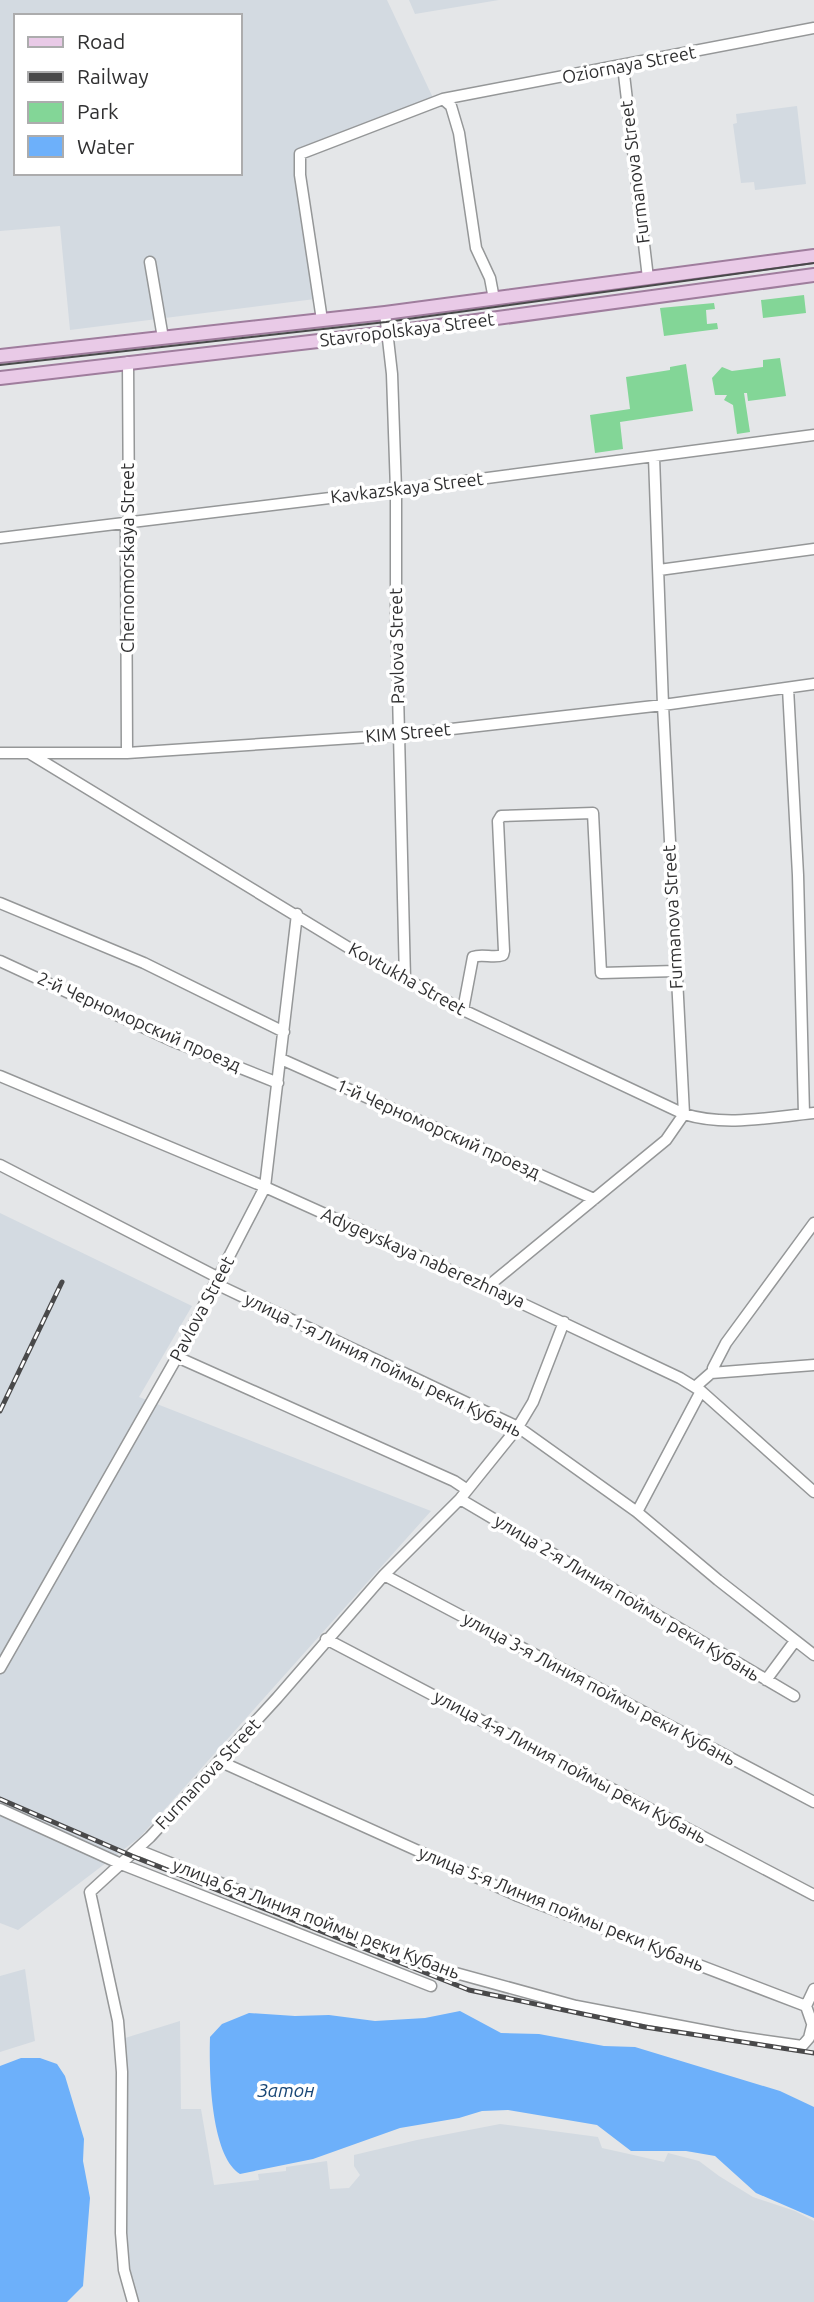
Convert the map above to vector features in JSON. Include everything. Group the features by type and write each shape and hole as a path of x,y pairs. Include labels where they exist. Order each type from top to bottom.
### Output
{"main road":[{"name":"Stavropolskaya Street","path":"0,356 385,313 814,256"},
{"name":"Stavropolskaya Street","path":"0,378 387,333 814,275"}],"street":[{"name":"Oziornaya Street","path":"322,320 299,154 443,99 814,28"},
{"name":"Furmanova Street","path":"623,66 648,278"},
{"path":"443,99 451,106 459,133 476,248 490,278 494,299"},
{"path":"150,262 163,338"},
{"name":"Pavlova Street","path":"385,313 392,374 396,490 396,611 405,979"},
{"name":"Chernomorskaya Street","path":"127,753 126,531 130,523 128,362"},
{"name":"Kavkazskaya Street","path":"0,538 814,435"},
{"name":"Furmanova Street","path":"654,457 663,705 684,1114"},
{"path":"659,570 814,549"},
{"name":"KIM Street","path":"0,753 127,753 399,735 663,705 814,684"},
{"path":"788,688 809,1113"},
{"name":"Kovtukha Street","path":"29,753 359,954 463,1010 684,1114 704,1120 722,1121 809,1113"},
{"path":"463,1010 473,957 497,957 503,955 504,951 498,821 501,816 593,813 601,973 676,971"},
{"path":"0,903 144,963 284,1032"},
{"name":"Pavlova Street","path":"0,1668 177,1357 265,1188 297,915"},
{"name":"2-й Черноморский проезд","path":"0,961 175,1042 278,1083"},
{"name":"1-й Черноморский проезд","path":"281,1059 594,1199"},
{"name":"Adygeyskaya naberezhnaya","path":"0,1076 265,1188 564,1322 680,1378 698,1389 814,1492"},
{"path":"487,1287 666,1140 684,1114"},
{"name":"улица 1-я Линия поймы реки Кубань","path":"0,1165 218,1281 518,1427 637,1512 814,1655"},
{"path":"713,1368 726,1343 814,1223"},
{"name":"Furmanova Street","path":"133,2302 124,2270 121,2233 122,2072 118,2021 90,1892 138,1850 277,1698 384,1575 460,1499 518,1427 533,1402 564,1322"},
{"path":"177,1357 331,1424 466,1489"},
{"path":"637,1512 698,1389 711,1373 814,1365"},
{"name":"улица 2-я Линия поймы реки Кубань","path":"460,1499 794,1696"},
{"name":"улица 3-я Линия поймы реки Кубань","path":"384,1575 814,1802"},
{"name":"улица 4-я Линия поймы реки Кубань","path":"326,1639 814,1895"},
{"path":"766,1680 796,1641"},
{"name":"улица 5-я Линия поймы реки Кубань","path":"219,1761 518,1896 806,2006"},
{"name":"улица 6-я Линия поймы реки Кубань","path":"0,1809 121,1864 431,1986"},
{"name":"улица 6-я Линия поймы реки Кубань","path":"138,1850 380,1947 452,1972 576,2006 733,2036 802,2046 813,2028"},
{"path":"813,2028 806,2006 814,1989"}],"shaded area":[{"path":"0,0 387,0 434,100 295,154 315,299 70,330 60,226 0,231"},
{"path":"409,0 499,0 415,14"},
{"path":"797,106 806,184 755,190 754,182 741,183 733,124 737,123 736,114"},
{"path":"0,1213 192,1306 139,1397 431,1511 140,1837 18,1930 0,1923"},
{"path":"25,1969 35,2041 0,2052 0,1976"},
{"path":"180,2021 181,2109 201,2109 214,2185 259,2180 258,2174 286,2171 286,2167 327,2161 330,2189 349,2188 360,2175 354,2166 354,2155 500,2124 598,2137 602,2148 664,2162 668,2153 699,2161 753,2197 795,2211 814,2221 814,2302 139,2302 125,2253 125,2038"}],"green space":[{"path":"804,295 806,313 763,318 761,300"},
{"path":"714,303 715,309 706,310 707,324 717,323 718,329 664,336 660,308"},
{"path":"780,358 786,396 748,401 747,393 744,393 750,432 737,434 733,405 724,400 727,395 715,395 712,378 722,367 732,371 763,367 763,360"},
{"path":"686,364 693,411 620,422 623,449 595,453 590,415 630,409 626,377 670,370 670,367"}],"water":[{"name":"Затон","path":"460,2011 501,2033 539,2034 604,2046 635,2047 780,2091 814,2107 814,2218 756,2193 715,2156 686,2151 631,2151 597,2125 508,2110 482,2111 459,2118 400,2128 313,2159 240,2174 230,2164 217,2131 211,2089 210,2037 222,2024 249,2013 329,2015 375,2021 425,2018"},
{"path":"21,2058 40,2058 57,2064 65,2076 84,2139 83,2161 90,2198 83,2286 67,2302 0,2302 0,2066"}],"tram line":[{"path":"0,365 386,322 814,263"}],"railway":[{"path":"0,1411 62,1282"},
{"path":"0,1799 132,1856 469,1990 645,2027 814,2053"}]}
